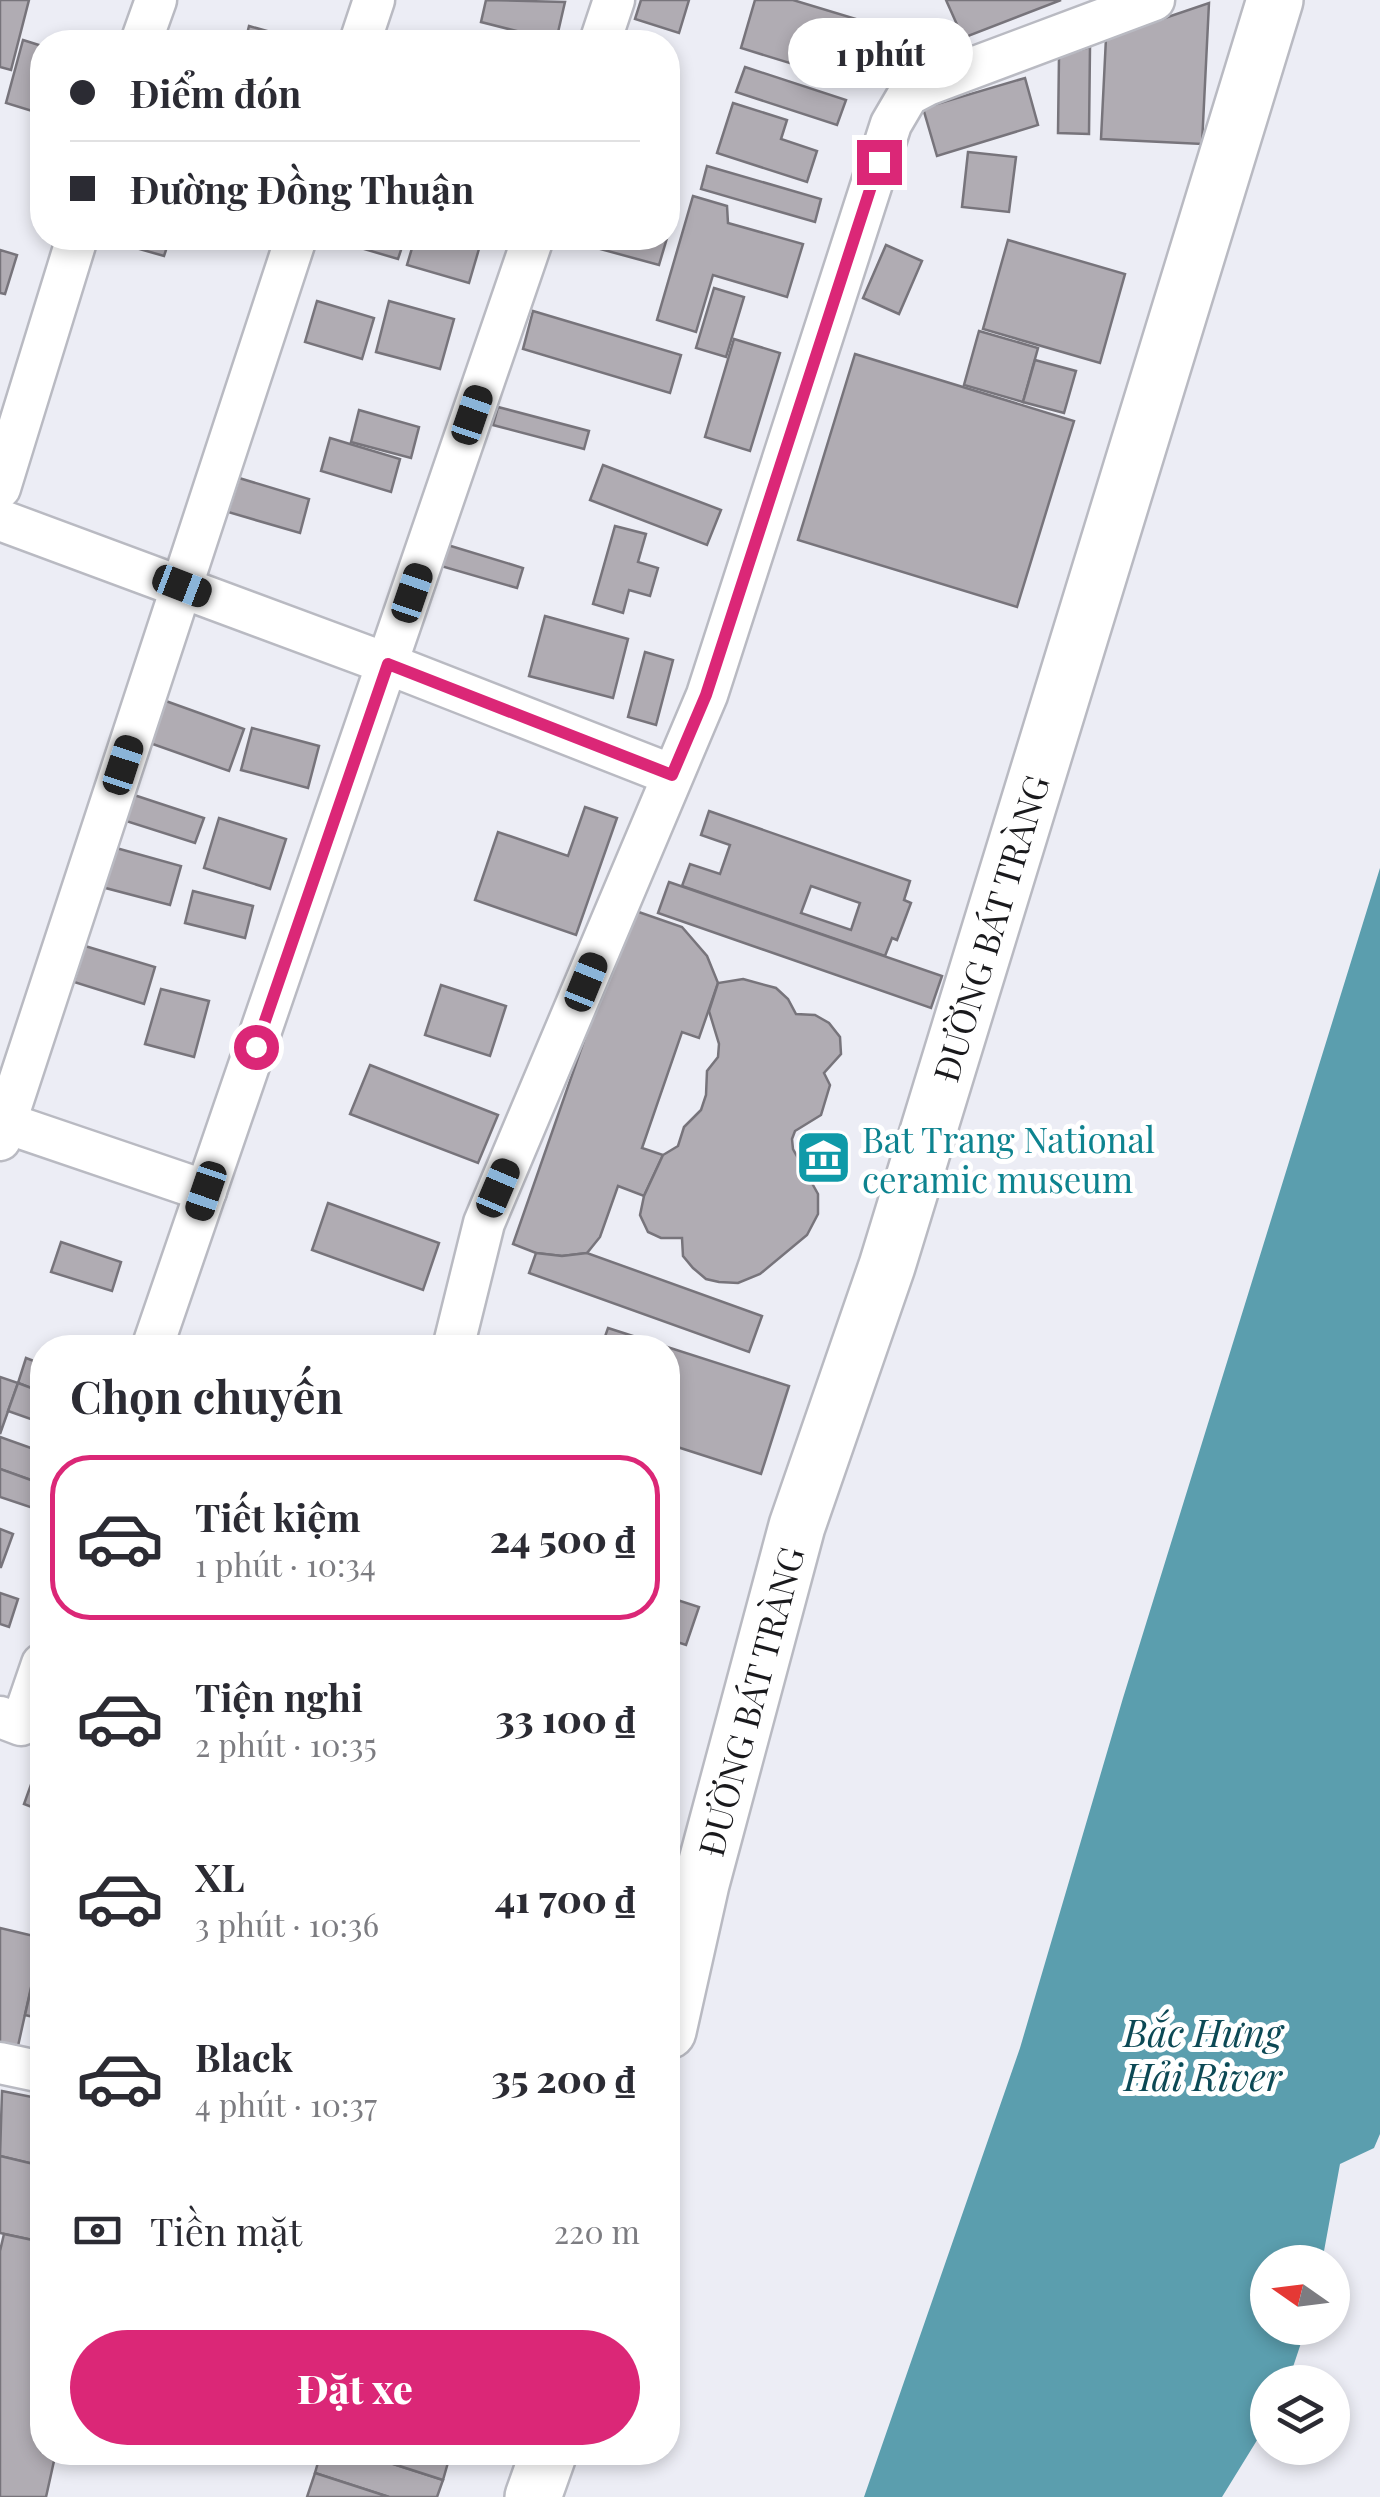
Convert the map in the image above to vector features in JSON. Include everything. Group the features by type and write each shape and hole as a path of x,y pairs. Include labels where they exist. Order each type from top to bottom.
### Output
{"street":[{"path":"145,30 156,0"},
{"path":"364,30 374,0"},
{"path":"604,30 614,0"},
{"path":"456,1335 484,1223 706,695 891,124 908,95 927,85 1154,0"},
{"name":"ĐƯỜNG BÁT TRÀNG","path":"680,1976 700,1884 797,1526 886,1266 1275,0"},
{"path":"0,488 73,250"},
{"path":"206,1191 2,1128 292,250"},
{"path":"156,1335 529,250"},
{"path":"0,520 388,664 672,775"},
{"path":"7,1729 30,1686"},
{"path":"0,2063 30,2069"},
{"path":"533,2497 544,2465"}],"water":[{"name":"Bắc Hưng Hải River","path":"1380,868 1380,2134 1374,2148 1340,2164 1325,2245 1250,2245 1250,2345 1300,2345 1294,2365 1250,2365 1250,2452 1222,2497 864,2497 1020,2048 1123,1698"}],"building":[{"path":"0,0 29,0 11,70 0,67"},
{"path":"486,0 565,2 559,30 513,30 481,22"},
{"path":"641,0 689,0 680,30 635,19"},
{"path":"755,0 793,0 876,25 858,84 741,48"},
{"path":"946,0 1061,0 963,38"},
{"path":"1209,3 1202,144 1101,139 1106,38"},
{"path":"23,40 30,42 30,110 6,103"},
{"path":"1090,47 1089,134 1058,133 1059,56"},
{"path":"745,67 846,100 837,125 736,92"},
{"path":"1025,78 1038,125 937,156 923,108"},
{"path":"733,103 787,120 781,139 817,151 807,182 717,153"},
{"path":"968,152 1016,157 1009,212 962,207"},
{"path":"707,166 821,199 815,222 701,189"},
{"path":"693,196 727,206 728,223 803,244 787,297 713,275 696,332 657,320"},
{"path":"1008,240 1125,274 1100,363 983,329"},
{"path":"886,245 922,261 899,314 863,298"},
{"path":"0,250 17,255 5,294 0,293"},
{"path":"143,250 166,250 164,256"},
{"path":"368,250 401,250 398,259"},
{"path":"411,250 479,250 469,283 407,265"},
{"path":"604,250 663,250 659,265"},
{"path":"714,288 744,297 726,357 696,348"},
{"path":"317,301 374,318 362,359 305,342"},
{"path":"389,301 454,319 440,369 376,352"},
{"path":"533,311 681,355 670,393 523,349"},
{"path":"979,331 1038,348 1023,402 964,385"},
{"path":"734,339 780,353 750,451 705,437"},
{"path":"855,354 1074,421 1017,607 798,540"},
{"path":"1035,360 1076,371 1064,413 1023,402"},
{"path":"498,407 589,431 584,449 493,425"},
{"path":"359,410 419,427 411,458 351,442"},
{"path":"330,438 400,459 391,492 321,471"},
{"path":"603,465 721,510 707,545 590,500"},
{"path":"239,478 309,499 300,533 228,512"},
{"path":"615,526 646,534 638,562 658,568 650,596 629,590 623,613 593,604"},
{"path":"441,543 523,568 517,588 434,564"},
{"path":"545,616 628,639 613,698 529,676"},
{"path":"645,652 673,660 656,725 628,717"},
{"path":"163,700 244,729 229,771 147,742"},
{"path":"252,728 319,746 308,788 241,770"},
{"path":"134,795 204,818 195,843 126,821"},
{"path":"585,807 617,818 576,935 475,900 498,832 568,856"},
{"path":"709,811 910,881 904,900 911,903 897,940 892,938 885,956 682,886 690,864 720,874 730,845 701,835","holes":["811,886 860,903 851,930 801,913"]},
{"path":"219,818 286,839 270,889 204,868"},
{"path":"109,846 181,866 170,905 98,886"},
{"path":"669,882 942,976 931,1008 658,913"},
{"path":"193,891 253,906 245,938 185,923"},
{"path":"630,909 682,927 707,956 718,983 699,1038 682,1032 642,1148 663,1155 644,1196 618,1186 600,1237 587,1253 536,1253 513,1244"},
{"path":"85,946 155,967 144,1004 74,982"},
{"path":"743,979 776,988 796,1014 815,1015 829,1023 840,1037 841,1054 824,1073 830,1085 821,1115 795,1131 792,1139 793,1149 818,1194 818,1214 807,1235 760,1274 738,1283 706,1279 683,1256 682,1238 661,1238 648,1232 640,1215 644,1196 663,1155 678,1146 684,1127 701,1110 707,1071 718,1057 719,1044 709,1011 718,983"},
{"path":"441,985 506,1006 490,1056 425,1035"},
{"path":"161,989 209,1001 194,1057 145,1044"},
{"path":"370,1065 498,1115 478,1163 350,1114"},
{"path":"328,1203 439,1243 423,1290 312,1250"},
{"path":"61,1242 121,1262 112,1291 51,1272"},
{"path":"536,1253 587,1253 762,1316 749,1352 529,1273"},
{"path":"608,1328 630,1335 606,1335"},
{"path":"680,1351 789,1386 761,1474 680,1448"},
{"path":"26,1358 30,1360 30,1388 18,1383"},
{"path":"0,1377 18,1383 0,1434"},
{"path":"18,1383 30,1388 30,1419 8,1411"},
{"path":"0,1437 30,1448 30,1480 0,1469"},
{"path":"0,1469 30,1480 30,1507 0,1497"},
{"path":"0,1529 13,1534 1,1567 0,1567"},
{"path":"0,1593 18,1599 9,1627 0,1624"},
{"path":"680,1601 699,1607 686,1645 680,1643"},
{"path":"0,1928 30,1935 30,1992 14,2064 0,2061"},
{"path":"2,2091 30,2097 30,2163 0,2156"},
{"path":"0,2156 30,2163 30,2239 0,2233"},
{"path":"4,2234 30,2239 30,2465 53,2465 46,2497 0,2497 0,2251"},
{"path":"317,2465 396,2465 443,2480 437,2497 389,2497 315,2473"},
{"path":"396,2465 447,2465 443,2480"},
{"path":"315,2473 389,2497 307,2497"}],"place":[{"name":"Bat Trang National ceramic museum","path":"823,1158"}],"route":[{"path":"256,1047 388,664 672,775 706,695 879,162"}]}
